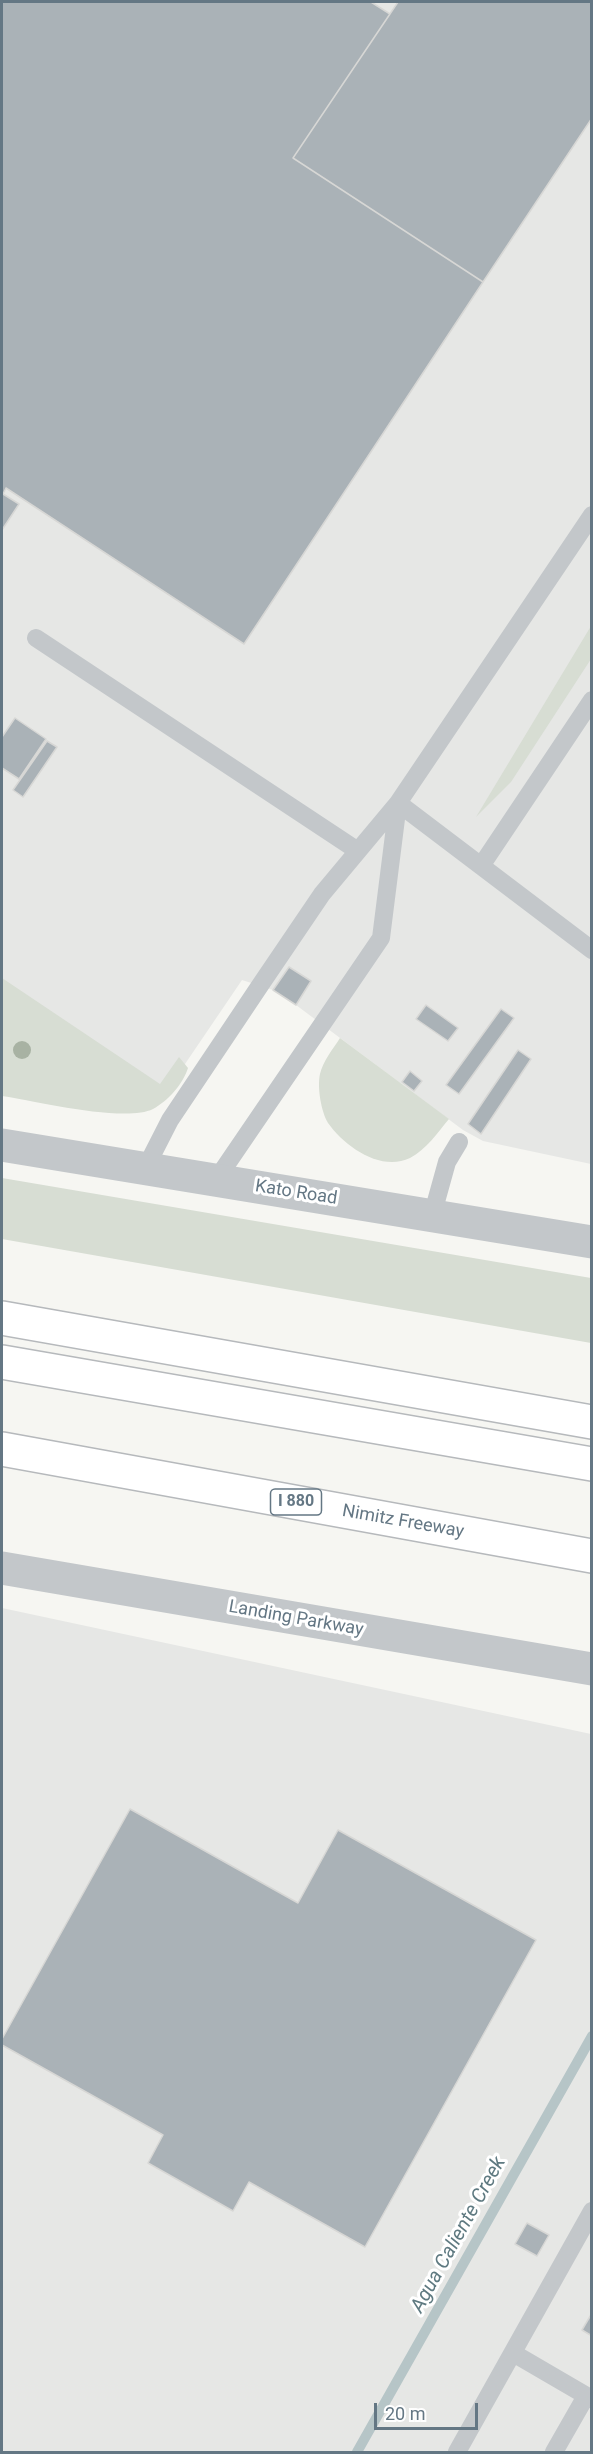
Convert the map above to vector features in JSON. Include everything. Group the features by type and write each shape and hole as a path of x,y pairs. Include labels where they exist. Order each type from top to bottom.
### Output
{"highway":[{"path":"2,1318 591,1422"},
{"path":"2,1362 591,1464"},
{"name":"Nimitz Freeway","path":"2,1449 591,1556"}],"street":[{"name":"Kato Road","path":"2,1145 591,1242"},
{"name":"Landing Parkway","path":"2,1568 591,1668"}],"lane":[{"path":"145,1169 170,1120 322,894 399,803 591,515"},
{"path":"36,638 358,851"},
{"path":"481,866 591,700"},
{"path":"399,803 591,950"},
{"path":"216,1180 381,938 399,803"},
{"path":"432,1216 447,1162 459,1142"},
{"path":"457,2452 591,2211"},
{"path":"513,2353 589,2397 554,2452"}],"shaded area":[{"path":"2,2 591,2 591,1164 483,1141 463,1130 296,1005 273,990 242,980 166,1092 2,1072"},
{"path":"591,626 591,659 511,782 476,817"},
{"path":"2,978 160,1084 179,1057 188,1068 183,1080 164,1101 153,1109 140,1113 102,1112 2,1096"},
{"path":"340,1038 449,1119 416,1155 399,1162 387,1162 364,1155 344,1141 328,1123 319,1092 319,1079 323,1064"},
{"path":"2,1178 591,1278 591,1343 2,1239"},
{"path":"2,1608 591,1734 591,2452 2,2452"}],"building":[{"path":"2,2 371,2 390,14 293,158 483,282 244,644 6,488 3,494 19,504 2,530"},
{"path":"398,2 592,2 592,118 483,282 293,158"},
{"path":"15,718 46,739 19,779 2,768 2,737"},
{"path":"47,741 57,747 23,797 13,790"},
{"path":"289,967 311,981 296,1005 273,990"},
{"path":"426,1005 458,1028 448,1041 416,1019"},
{"path":"501,1009 514,1018 459,1094 446,1085"},
{"path":"518,1050 531,1059 481,1134 468,1124"},
{"path":"410,1071 422,1081 414,1091 402,1082"},
{"path":"130,1809 298,1903 338,1830 536,1940 365,2247 249,2182 233,2211 148,2163 163,2135 2,2045 2,2039"},
{"path":"527,2223 549,2235 537,2256 515,2244"},
{"path":"592,2313 592,2336 582,2330"}],"waterway":[{"name":"Agua Caliente Creek","path":"357,2452 592,2036"}]}
